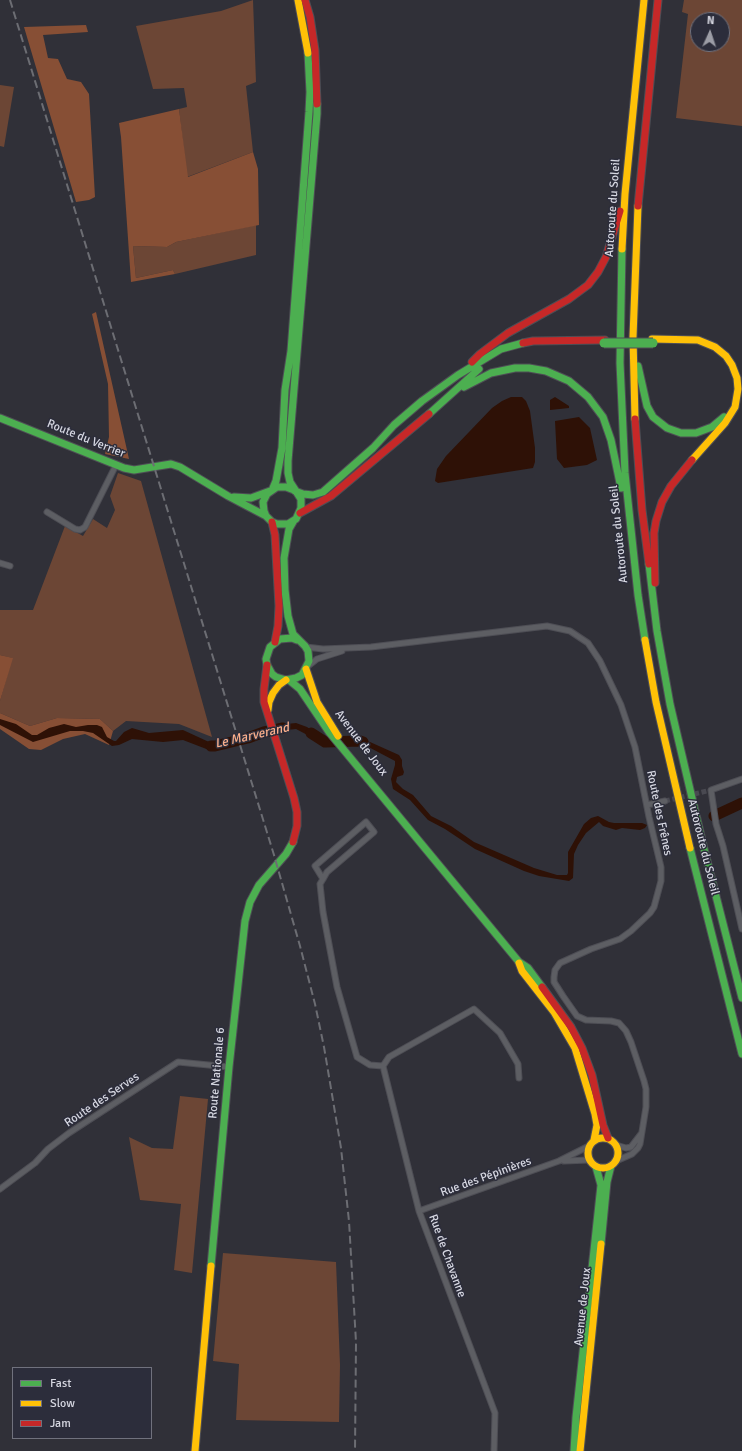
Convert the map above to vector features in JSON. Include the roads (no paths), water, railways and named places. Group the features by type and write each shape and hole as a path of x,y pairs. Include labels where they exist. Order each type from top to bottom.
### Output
{"main road":[{"path":"298,0 308,54 310,92 314,117 291,351 285,390 282,448 276,480 263,502 263,507 275,535 279,606 278,626 275,642 267,652 267,665 269,670 276,677 288,680 302,675 307,667 309,656 305,646 297,640 289,625 284,576 285,549 289,529 300,513 331,496 449,396 477,370 495,357 511,350 543,344 698,340 715,347 726,356 732,365 737,378 738,389 735,407 729,418 671,486 658,511 654,533 657,631"},
{"path":"300,513 302,504 290,482 288,461 317,80 315,50 310,17 305,0"},
{"name":"Autoroute du Soleil","path":"644,0 625,194 621,270 620,363 624,465 639,602 657,709 742,1054"},
{"name":"Autoroute du Soleil","path":"658,0 639,191 635,264 633,337 636,432 642,510 657,631 669,697 681,752 742,998"},
{"path":"458,375 480,354 502,337 528,321 569,300 588,285 598,272 606,257 625,194"},
{"path":"633,337 645,400 649,410 657,422 672,431 686,434 701,432 717,424 726,415 733,399 734,382 731,372 725,362 714,351 699,345 682,342 652,341"},
{"path":"271,490 286,486 304,494 313,495 323,492 373,448 394,426 422,401 458,375 494,353 516,344 544,341 604,342"},
{"path":"449,396 481,377 501,370 515,368 529,368 546,371 561,377 579,388 599,410 609,433 631,535"},
{"name":"Route du Verrier","path":"0,418 116,465 134,470 171,464 180,467 269,519"},
{"name":"Route du Verrier","path":"228,496 251,498 271,490"},
{"path":"269,519 283,525 293,522"},
{"path":"275,642 286,638 297,640"},
{"name":"Route Nationale 6","path":"196,1451 229,1067 246,922 250,902 259,885 294,841 297,826 298,812 269,718 264,695 267,665"},
{"name":"Avenue de Joux","path":"307,667 310,684 333,734"},
{"name":"Route Nationale 6","path":"269,718 268,707 273,693 279,685 288,680"},
{"name":"Avenue de Joux","path":"288,680 300,689 333,734 385,793 406,826 519,962 528,968 571,1027 582,1048 592,1075 603,1125 608,1138"},
{"name":"Avenue de Joux","path":"519,962 522,971 554,1012 575,1048 588,1088 597,1124 592,1143"},
{"path":"601,1138 608,1138 616,1145 619,1154 614,1163 606,1168 593,1163 588,1156 592,1143 601,1138"},
{"name":"Avenue de Joux","path":"574,1451 576,1417 601,1185 593,1163"},
{"name":"Avenue de Joux","path":"580,1451 607,1182 614,1163"}],"street":[{"path":"47,512 75,530 80,530 84,527 116,465"},
{"path":"0,563 10,566"},
{"name":"Route des Frênes","path":"305,646 323,649 349,649 547,626 570,632 588,643 600,661 621,705 635,747 661,867 661,881 656,901 650,913 620,939 591,949 560,963 555,970 554,982 578,1016 586,1020 615,1021 623,1026 646,1089 646,1107 640,1144 632,1154 614,1163"},
{"name":"Route des Frênes","path":"307,667 317,659 349,649"},
{"path":"742,779 711,790 716,824 723,846 742,929"},
{"path":"647,805 666,801"},
{"path":"323,879 315,866 366,822 374,832 327,872 323,879 320,884 322,905 337,987 358,1057 370,1065 383,1066 389,1056 474,1009 500,1033 518,1064 519,1078"},
{"name":"Route des Serves","path":"0,1189 35,1163 48,1149 70,1133 178,1062 229,1067"},
{"name":"Rue de Chavanne","path":"383,1066 420,1211 495,1413 494,1451"},
{"path":"616,1145 626,1148 631,1147 642,1134"},
{"name":"Rue des Pépinières","path":"420,1211 559,1162 580,1152 592,1143"},
{"name":"Rue des Pépinières","path":"559,1162 593,1163"}],"waterway":[{"name":"Le Marverand","path":"211,746 248,738 264,732 283,728"},
{"name":"Le Marverand","path":"311,733 325,742 363,742"},
{"name":"Le Marverand","path":"714,816 742,803"}],"tunnel":[{"path":"665,801 711,790"}],"railway":[{"path":"10,0 274,855 315,1004 324,1047 341,1148 349,1221 356,1342 355,1451"}]}
